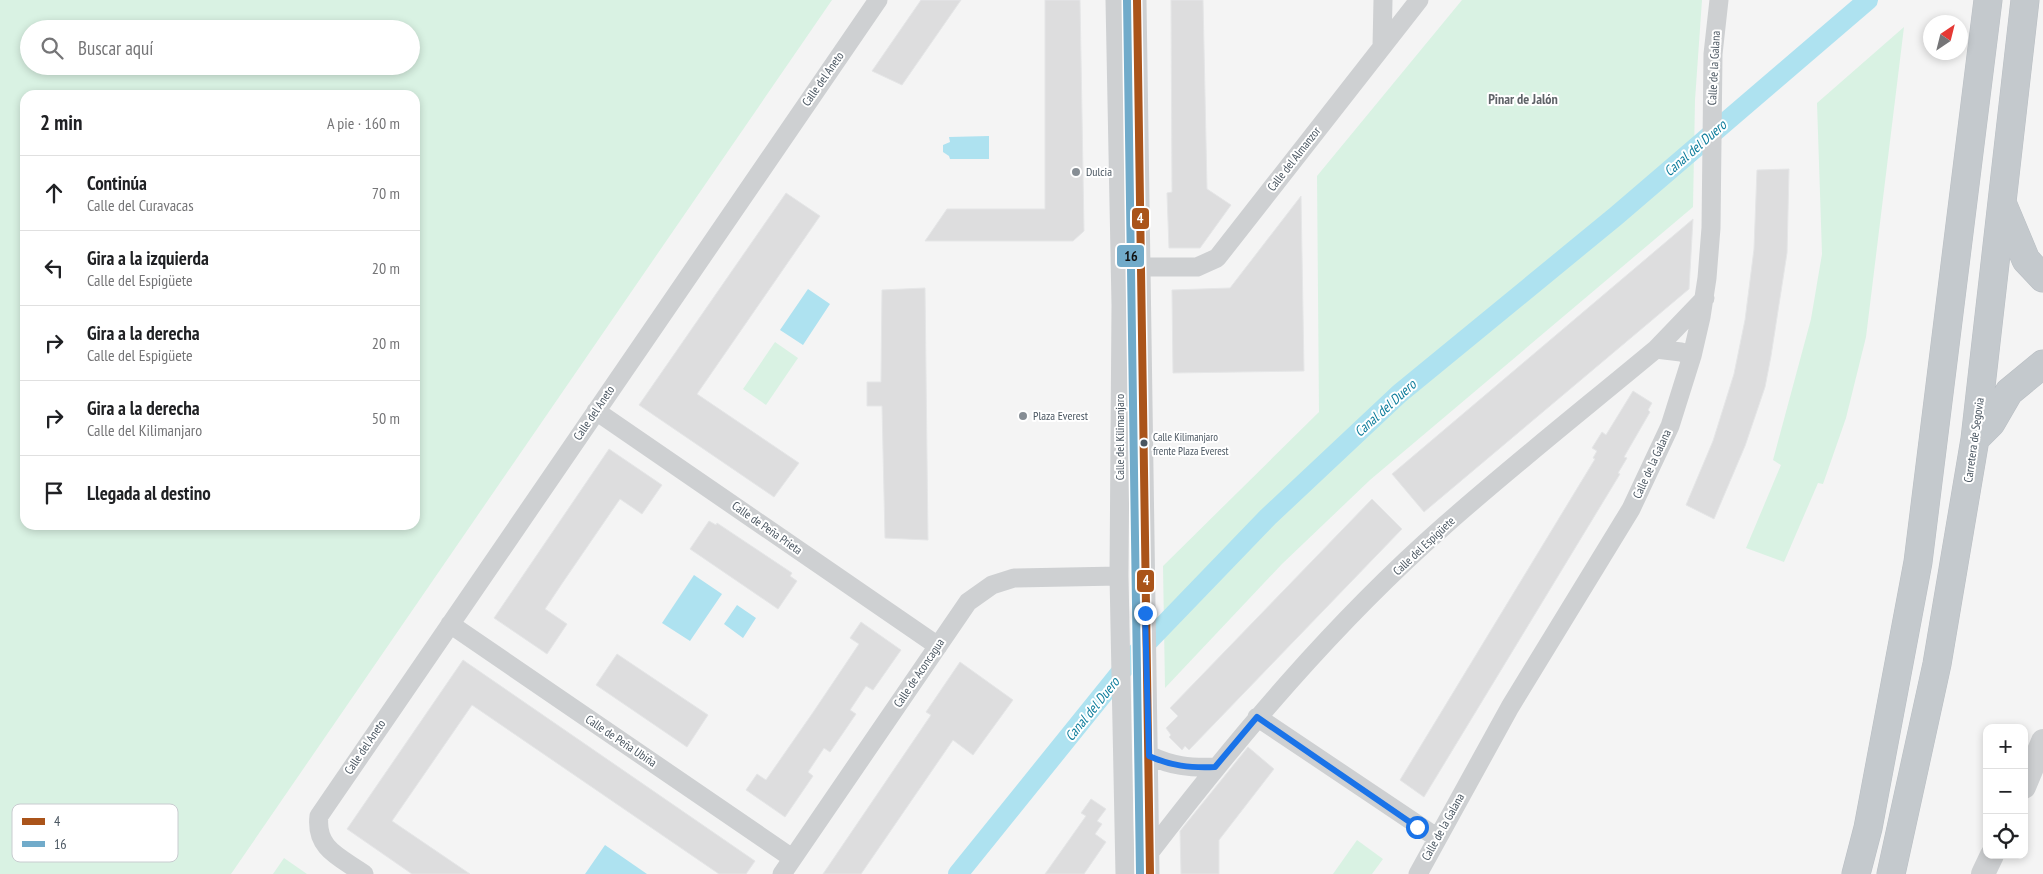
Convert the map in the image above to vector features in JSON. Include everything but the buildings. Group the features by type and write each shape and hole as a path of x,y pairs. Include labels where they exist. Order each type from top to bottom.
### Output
{"highway":[{"path":"1856,874 1868,828 1918,562 1988,0"},
{"name":"Carretera de Segovia","path":"1891,874 1939,655 1976,439 2025,0"},
{"path":"2002,204 2026,260 2043,278"},
{"path":"1976,439 1991,423 2009,392 2043,364"}],"street":[{"name":"Calle del Aneto","path":"364,874 328,849 320,839 317,829 319,816 878,0"},
{"name":"Calle del Kilimanjaro","path":"1115,0 1121,296 1119,576 1122,640 1123,871"},
{"name":"Calle del Kilimanjaro","path":"1137,0 1146,706 1149,756 1150,874"},
{"path":"1382,47 1383,0"},
{"name":"Calle del Almanzor","path":"1141,267 1197,267 1217,258 1419,0"},
{"name":"Calle de la Galana","path":"1418,874 1436,838 1510,707 1638,494 1670,426 1692,356 1705,298 1711,228 1712,54 1719,0"},
{"name":"Calle del Espigüete","path":"1150,852 1215,767 1257,717 1373,594 1443,527 1656,349 1705,298"},
{"path":"1656,349 1681,352 1692,356"},
{"name":"Calle de Peña Prieta","path":"596,411 938,646"},
{"name":"Calle de Aconcagua","path":"782,874 968,602 992,585 1014,578 1119,576"},
{"name":"Calle de Peña Ubiña","path":"450,624 792,858"},
{"path":"1257,717 1436,838"},
{"path":"2028,777 2043,741"},
{"path":"1149,756 1168,764 1191,768 1215,767"},
{"path":"1984,874 1990,859"}],"green space":[{"path":"0,0 832,0 231,874 0,874"},
{"path":"1462,0 1702,0 1695,100 1693,207 1370,480 1282,564 1165,688 1163,566 1319,412 1317,176"},
{"path":"1904,27 1866,337 1846,418 1823,484 1818,483 1784,562 1746,548 1781,465 1773,460 1811,319 1822,254 1817,103"},
{"path":"775,342 798,358 766,405 743,389"},
{"path":"1357,840 1383,859 1372,874 1333,874"},
{"path":"284,858 307,874 273,874"}],"water":[{"path":"989,136 989,159 950,159 943,152 943,145 950,142 949,137"},
{"path":"808,289 830,304 803,345 780,330"},
{"path":"694,575 722,594 690,641 662,623"},
{"path":"737,605 756,618 743,638 724,624"},
{"path":"605,845 647,874 585,874"}],"waterway":[{"name":"Canal del Duero","path":"958,874 1133,657 1268,517 1399,394 1616,216 1868,0"}],"transit line":[{"name":"16","path":"1127,0 1140,874"},
{"name":"4","path":"1137,0 1150,874"}],"place":[{"name":"Dulcia","path":"1076,172"},
{"name":"Plaza Everest","path":"1023,416"},
{"name":"Calle Kilimanjaro frente Plaza Everest","path":"1144,443"}],"district":[{"name":"Pinar de Jalón","path":"1523,99"}],"route":[{"path":"1145,613 1146,706 1149,756 1168,764 1191,768 1215,767 1257,717 1417,827"}]}
